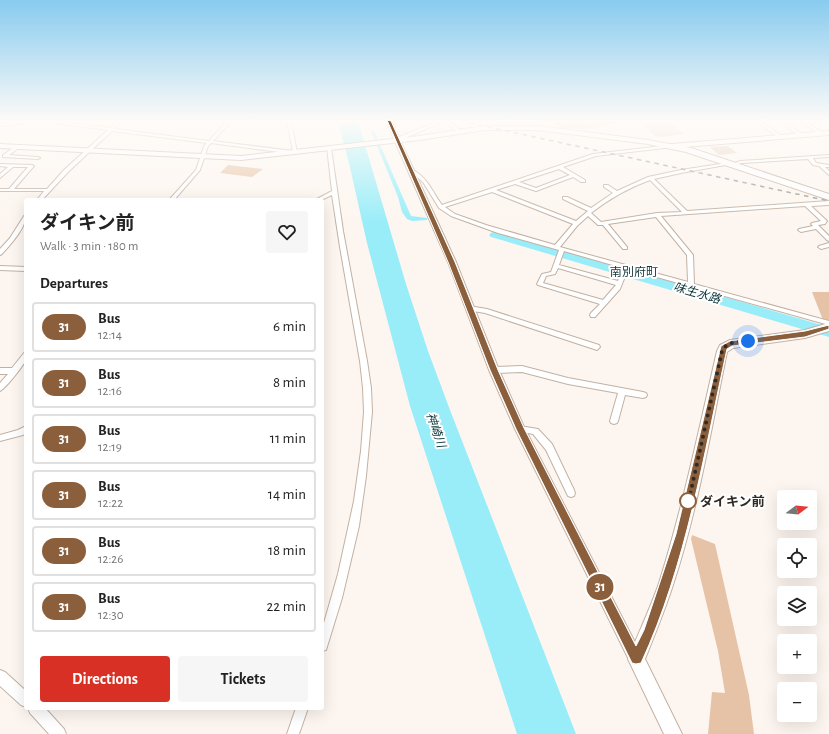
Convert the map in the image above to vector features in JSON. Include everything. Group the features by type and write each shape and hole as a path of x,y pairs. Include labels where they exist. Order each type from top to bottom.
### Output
{"main road":[{"path":"170,155 241,158 271,155"},
{"path":"703,155 829,197"},
{"path":"673,734 636,659 649,632 681,534 724,348 734,343 815,332 828,326"}],"street":[{"path":"6,155 11,158 38,158"},
{"path":"40,198 84,155"},
{"path":"324,640 334,610 351,543 362,489 367,422 367,389 364,360 334,192 332,155"},
{"path":"403,155 413,172 494,370 520,429 636,659"},
{"path":"441,207 594,155"},
{"path":"604,303 540,284 544,275 553,273 559,258 559,248 576,223 589,212 617,193 650,178 740,162 829,156"},
{"path":"173,198 198,170 204,157"},
{"path":"809,157 815,164 829,166"},
{"path":"0,165 32,166 10,190"},
{"path":"820,165 829,174"},
{"path":"0,177 11,166"},
{"path":"559,167 583,181"},
{"path":"413,172 419,175 424,181 441,207 456,217 559,248 691,284 828,326"},
{"path":"515,182 536,190 574,176"},
{"path":"650,178 685,212"},
{"path":"606,186 617,193"},
{"path":"0,190 48,190"},
{"path":"492,190 576,223"},
{"path":"322,198 334,192"},
{"path":"565,198 589,212 600,224 631,218 685,212 829,203"},
{"path":"806,204 824,221 823,223 814,224 829,239"},
{"path":"627,213 631,218"},
{"path":"657,215 690,255 691,284"},
{"path":"0,253 24,221"},
{"path":"604,223 625,248"},
{"path":"801,230 817,227"},
{"path":"20,228 24,229"},
{"path":"821,247 829,245"},
{"path":"556,266 620,284"},
{"path":"593,315 618,288 626,267"},
{"path":"0,268 24,269"},
{"path":"469,308 485,311 597,347"},
{"path":"0,388 24,358"},
{"path":"494,370 522,369 568,381 643,395"},
{"path":"0,371 14,371"},
{"path":"614,421 622,391"},
{"path":"520,429 535,431 548,447 571,493"},
{"path":"0,438 20,433 24,430"},
{"path":"0,677 24,698"},
{"path":"37,710 59,734"},
{"path":"293,734 301,710"}],"shaded area":[{"path":"228,165 263,169 252,177 220,173"},
{"path":"812,292 829,292 829,321 823,320"},
{"path":"692,535 715,544 749,695 754,734 708,734 712,692 725,693 718,651 691,539"}],"water":[{"name":"神崎川","path":"347,155 368,155 406,284 428,351 576,734 517,734 410,406 367,243"},
{"path":"381,155 385,155 411,216 427,218 427,220 412,221 407,219 402,212 398,197"}],"waterway":[{"name":"味生水路","path":"495,235 829,332"}],"railway":[{"path":"619,155 829,201"}],"bus line":[{"name":"31","path":"405,155 452,262 494,370 520,429 636,659 649,632 681,534 722,351 726,345 730,344 805,334 829,327"}],"place":[{"name":"ダイキン前","path":"688,501"}],"district":[{"name":"南別府町","path":"634,272"}],"route":[{"path":"688,501 688,504 722,351 726,345 748,341"}]}
